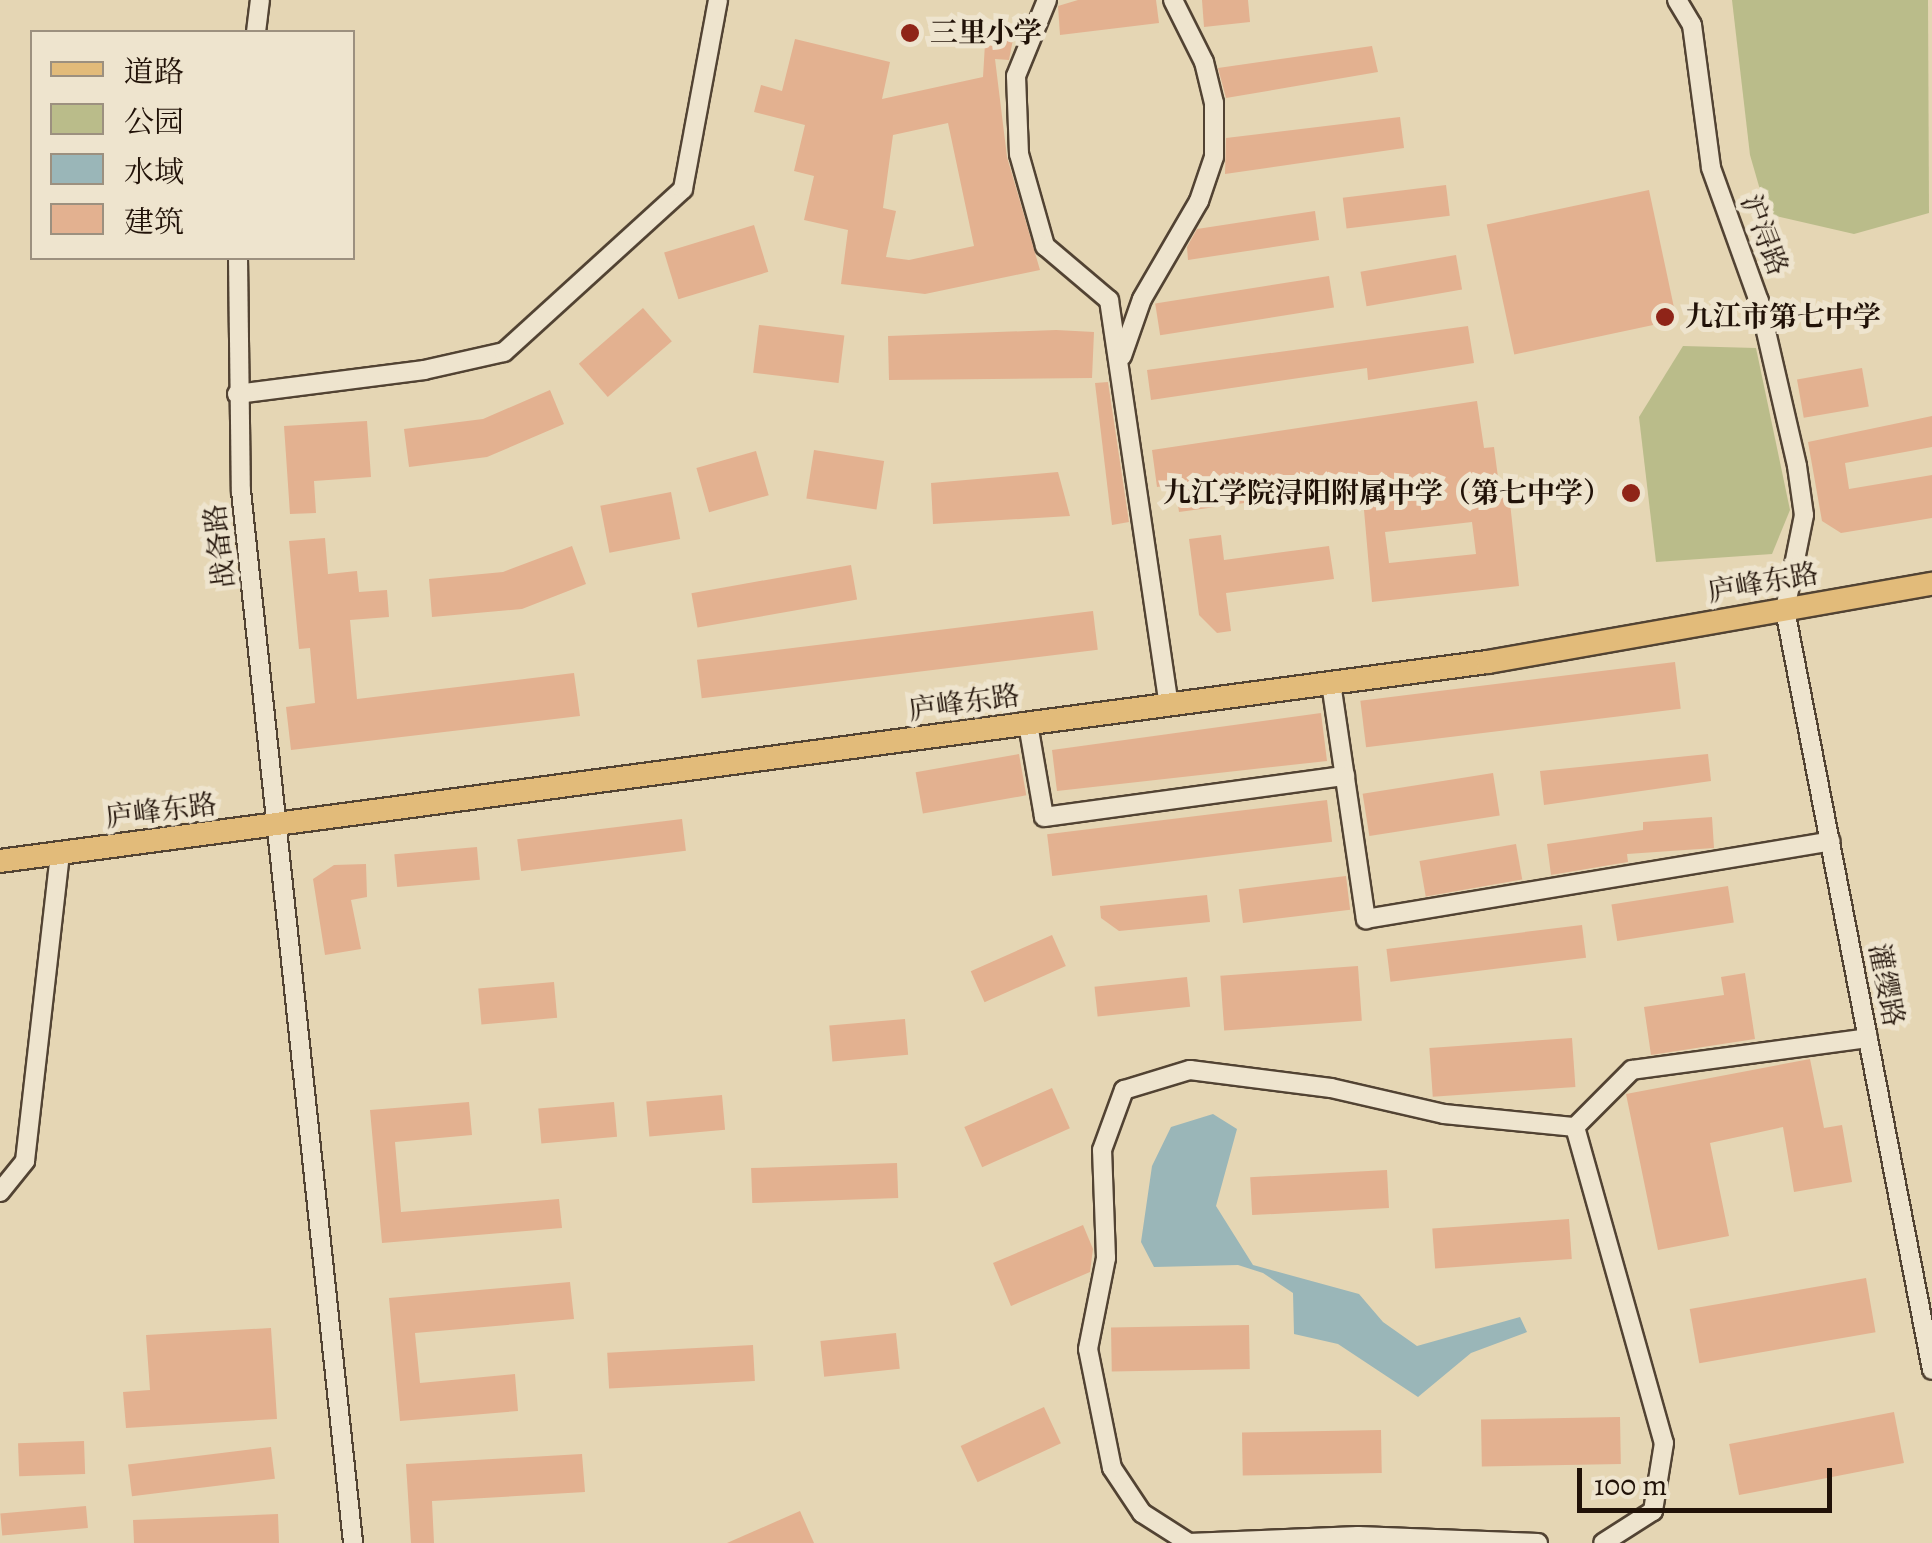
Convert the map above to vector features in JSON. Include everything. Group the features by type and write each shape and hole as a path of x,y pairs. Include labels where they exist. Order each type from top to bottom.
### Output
{"main road":[{"name":"庐峰东路","path":"0,861 1331,683 1932,584"}],"street":[{"path":"256,30 260,0"},
{"path":"237,394 424,370 504,352 683,189 698,134 718,0"},
{"path":"1047,0 1016,76 1028,202 1045,246 1109,300 1170,705"},
{"path":"1120,362 1142,299 1198,201 1214,157 1214,103 1204,62 1173,0"},
{"name":"沪浔路","path":"1677,0 1692,24 1710,168 1760,301 1797,466 1804,515 1785,610"},
{"name":"战备路","path":"238,260 241,491 280,826 353,1543"},
{"name":"灌缨路","path":"1785,610 1932,1370"},
{"path":"1331,683 1366,919 1830,841"},
{"path":"1028,724 1044,817 1345,776"},
{"path":"0,1192 24,1161 60,854"},
{"path":"1575,1128 1632,1070 1868,1038"},
{"path":"1538,1543 1189,1543 1142,1513 1112,1468 1088,1349 1106,1258 1102,1150 1124,1090 1190,1070 1331,1088 1444,1114 1575,1128"},
{"path":"1575,1128 1664,1443 1653,1511 1603,1543"}],"green space":[{"path":"1732,0 1928,0 1929,213 1854,234 1767,214 1750,155"},
{"path":"1683,346 1756,348 1790,510 1772,554 1656,562 1639,417"}],"water":[{"path":"1213,1114 1237,1129 1216,1206 1253,1265 1359,1294 1383,1322 1417,1346 1520,1317 1527,1332 1471,1353 1418,1397 1338,1344 1294,1334 1293,1293 1263,1273 1238,1265 1154,1267 1141,1242 1152,1166 1171,1127"}],"building":[{"path":"1078,0 1156,0 1159,23 1060,35 1058,6"},
{"path":"1202,0 1248,0 1250,22 1204,27"},
{"path":"986,27 1015,29 1009,60 995,59 1007,157 1040,270 925,294 841,284 848,230 804,220 814,176 794,171 805,125 754,112 761,85 782,91 795,39 890,62 882,99 983,77","holes":["948,123 974,246 909,260 886,257 896,211 883,208 893,135"]},
{"path":"1372,46 1378,72 1226,98 1218,68"},
{"path":"1400,117 1404,148 1225,174 1226,138"},
{"path":"1446,185 1450,216 1347,228 1343,198"},
{"path":"1649,190 1677,320 1514,355 1487,225"},
{"path":"1315,211 1319,240 1188,260 1187,247 1197,229"},
{"path":"754,225 768,272 678,299 664,252"},
{"path":"1456,255 1462,289 1367,306 1360,272"},
{"path":"1329,276 1334,308 1160,335 1155,304"},
{"path":"643,308 672,341 608,397 579,364"},
{"path":"759,325 844,335 839,383 753,373"},
{"path":"1468,326 1474,363 1368,380 1367,368 1151,400 1147,370"},
{"path":"1094,332 1092,378 889,380 888,336"},
{"path":"1862,368 1869,406 1804,418 1797,379"},
{"path":"1108,382 1129,522 1112,525 1095,383"},
{"path":"550,390 564,424 487,457 409,467 404,429 483,419"},
{"path":"1477,401 1484,448 1494,447 1499,485 1508,484 1519,586 1372,602 1362,487 1179,512 1175,484 1157,487 1152,450","holes":["1472,522 1476,554 1389,563 1385,532"]},
{"path":"1932,416 1932,447 1845,463 1849,489 1932,475 1932,518 1841,533 1822,521 1808,442"},
{"path":"367,421 371,477 314,481 316,513 290,514 284,426"},
{"path":"814,450 884,461 876,510 806,498"},
{"path":"756,451 769,495 709,512 696,468"},
{"path":"1058,472 1070,516 933,524 931,483"},
{"path":"671,492 680,539 609,553 600,506"},
{"path":"1221,535 1224,560 1329,546 1334,579 1226,593 1231,631 1217,633 1199,615 1189,539"},
{"path":"325,538 328,574 357,571 359,592 387,590 389,617 350,620 357,699 574,673 580,716 291,750 286,707 315,703 310,648 299,649 289,541"},
{"path":"572,546 586,584 522,609 432,617 429,579 503,572"},
{"path":"851,565 857,599 698,628 691,593"},
{"path":"1093,611 1098,650 702,698 697,660"},
{"path":"1675,662 1681,709 1366,747 1360,701"},
{"path":"1321,713 1327,761 1057,791 1052,750"},
{"path":"1019,754 1026,795 923,814 916,772"},
{"path":"1708,754 1711,781 1544,805 1540,771"},
{"path":"1493,773 1500,815 1369,836 1363,794"},
{"path":"1327,800 1332,842 1052,876 1047,834"},
{"path":"1712,817 1714,848 1627,854 1628,862 1551,875 1547,844 1643,830 1643,822"},
{"path":"682,819 686,851 521,871 517,839"},
{"path":"1516,844 1522,879 1426,896 1419,861"},
{"path":"477,847 480,880 397,887 394,854"},
{"path":"366,864 367,897 351,900 361,949 325,955 313,879 334,865"},
{"path":"1346,876 1350,910 1243,923 1239,889"},
{"path":"1728,886 1734,923 1617,941 1611,904"},
{"path":"1207,895 1210,922 1119,931 1101,918 1100,906"},
{"path":"1582,925 1586,958 1390,982 1386,949"},
{"path":"1052,935 1066,966 985,1002 971,971"},
{"path":"1358,966 1362,1021 1224,1030 1220,976"},
{"path":"1745,973 1755,1039 1651,1055 1644,1007 1724,995 1721,977"},
{"path":"1187,977 1190,1007 1098,1017 1095,987"},
{"path":"554,982 557,1018 481,1024 478,989"},
{"path":"905,1019 908,1055 832,1061 829,1026"},
{"path":"1572,1038 1575,1087 1433,1097 1429,1048"},
{"path":"1810,1059 1824,1128 1842,1125 1852,1182 1794,1192 1783,1127 1710,1143 1729,1236 1658,1250 1626,1094"},
{"path":"1052,1088 1070,1128 982,1167 964,1127"},
{"path":"722,1095 725,1130 649,1136 646,1102"},
{"path":"469,1102 472,1135 395,1142 401,1212 559,1199 562,1228 382,1243 370,1110"},
{"path":"614,1102 617,1137 541,1143 538,1109"},
{"path":"897,1163 898,1198 752,1203 751,1168"},
{"path":"1387,1170 1389,1208 1252,1215 1250,1177"},
{"path":"1569,1219 1572,1259 1435,1268 1432,1229"},
{"path":"1083,1225 1093,1249 1090,1272 1011,1306 993,1263"},
{"path":"1866,1278 1876,1332 1699,1363 1690,1309"},
{"path":"570,1282 574,1319 415,1333 420,1383 515,1374 518,1411 400,1421 389,1298"},
{"path":"1249,1325 1250,1369 1112,1371 1111,1327"},
{"path":"271,1328 277,1419 126,1428 123,1392 150,1390 146,1335"},
{"path":"896,1333 900,1369 824,1377 820,1341"},
{"path":"753,1345 755,1381 609,1389 607,1353"},
{"path":"1044,1407 1061,1443 978,1482 961,1446"},
{"path":"1894,1412 1904,1463 1739,1495 1729,1444"},
{"path":"1620,1417 1621,1464 1482,1466 1481,1419"},
{"path":"1381,1430 1382,1473 1243,1475 1242,1432"},
{"path":"84,1441 85,1474 19,1476 18,1443"},
{"path":"271,1447 275,1479 132,1496 128,1465"},
{"path":"582,1454 585,1492 432,1501 434,1543 411,1543 406,1464"},
{"path":"86,1506 88,1528 2,1535 0,1513"},
{"path":"800,1511 814,1543 727,1543"},
{"path":"278,1514 279,1543 134,1543 133,1520"}],"place":[{"name":"三里小学","path":"910,33"},
{"name":"九江市第七中学","path":"1665,317"},
{"name":"九江学院浔阳附属中学（第七中学）","path":"1631,493"}]}
